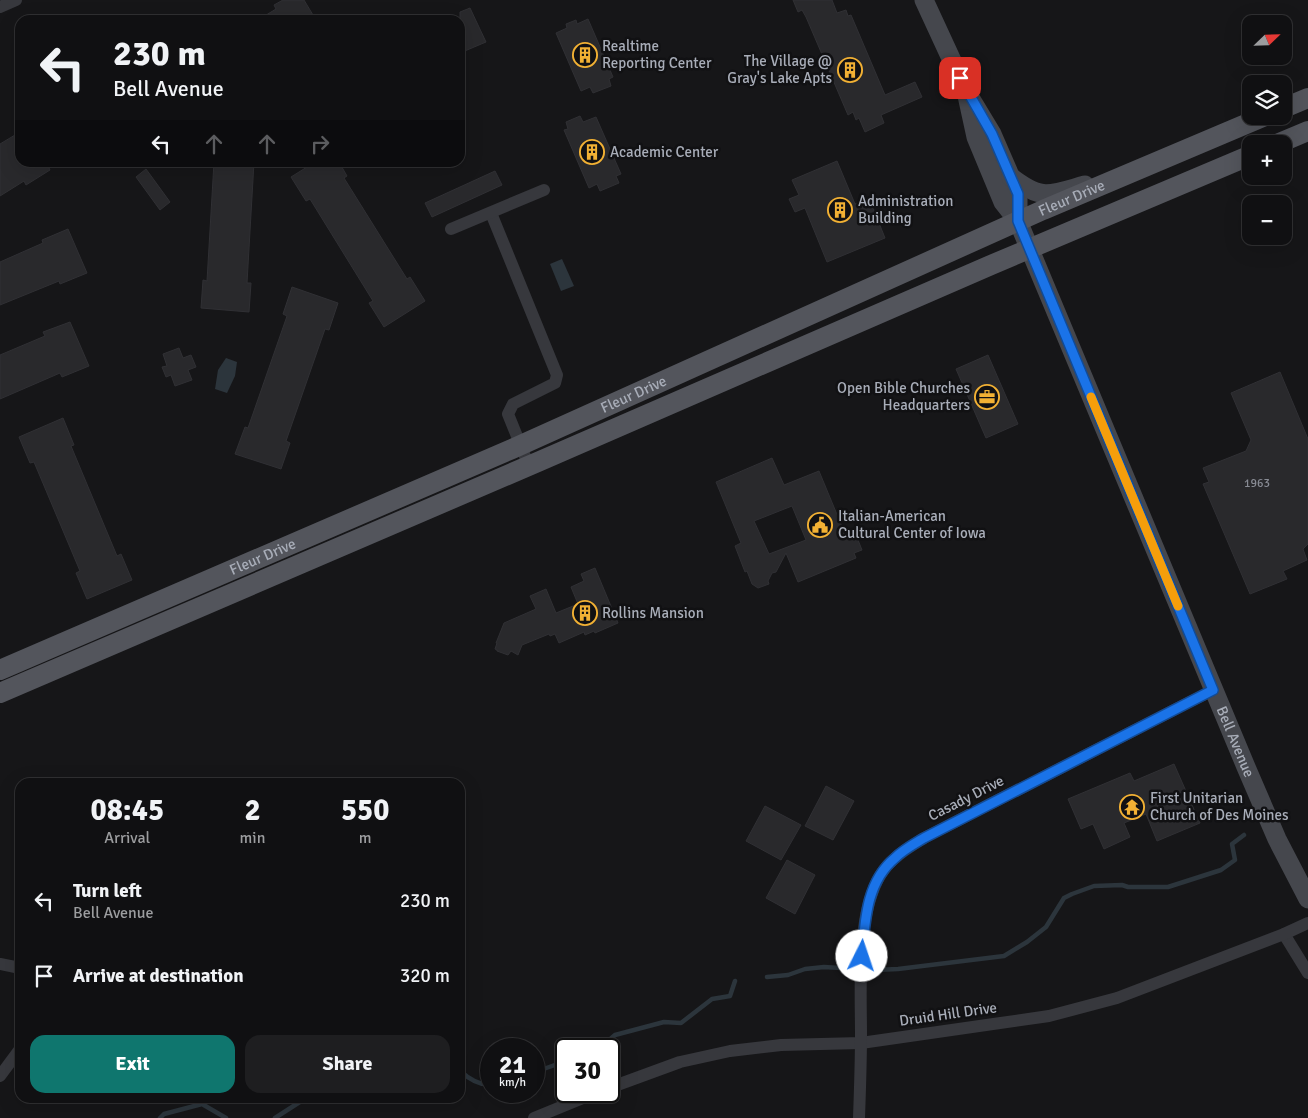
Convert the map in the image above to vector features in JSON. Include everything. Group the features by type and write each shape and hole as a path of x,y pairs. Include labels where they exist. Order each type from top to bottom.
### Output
{"main road":[{"name":"Bell Avenue","path":"924,0 966,91 992,134 1018,194 1018,221"},
{"name":"Bell Avenue","path":"966,91 976,137 1003,202 1018,221 1213,690 1277,839 1308,899"},
{"path":"1292,105 1308,98"},
{"name":"Fleur Drive","path":"0,670 217,578 520,445 1018,221 1245,125"},
{"path":"1292,137 1308,130"},
{"name":"Fleur Drive","path":"0,693 1242,159"},
{"path":"1010,176 1027,189 1041,194 1052,194 1132,173"}],"street":[{"path":"0,7 16,0"},
{"path":"450,229 544,190"},
{"path":"491,212 557,375 555,383 513,404 508,414 529,466"},
{"name":"Casady Drive","path":"859,1118 862,956 867,908 872,889 881,874 896,857 924,838 1213,690"},
{"path":"1308,923 1284,934 1308,973"},
{"name":"Druid Hill Drive","path":"620,1084 680,1062 730,1051 780,1045 861,1042 1049,1016 1117,998 1284,934"},
{"path":"0,964 15,967"},
{"path":"0,1076 15,1058"},
{"path":"534,1118 571,1103"}],"shaded area":[{"path":"562,259 574,286 561,291 550,264"},
{"path":"226,358 237,362 235,376 227,393 215,389 218,370"}],"building":[{"path":"283,0 304,0 313,15 266,15 276,9 274,5"},
{"name":"The Village @ Gray's Lake Apts","path":"793,0 832,0 837,13 846,10 848,16 851,15 885,95 915,82 922,97 881,115 884,123 865,132 859,118 856,120 853,112 848,115 806,17 802,10 798,12"},
{"path":"470,8 486,42 465,51 465,15 460,15 460,12"},
{"name":"Realtime Reporting Center","path":"588,19 613,77 609,79 611,86 593,93 590,87 581,91 556,33 567,28 566,24 576,20 577,24"},
{"name":"Academic Center","path":"580,116 583,122 596,117 621,174 616,176 619,183 600,191 597,184 589,188 564,130 568,129 566,122"},
{"path":"15,135 15,167 48,167 50,170 26,185 24,181 0,196 0,144"},
{"name":"Administration Building","path":"837,161 855,204 869,198 885,238 827,262 805,208 795,212 789,199 799,195 792,180"},
{"path":"214,167 254,167 247,283 251,283 249,312 201,308 203,280 207,281"},
{"path":"307,167 342,167 347,176 344,178 407,279 410,277 425,301 384,327 369,303 373,301 310,199 306,201 291,177"},
{"path":"146,169 170,202 160,210 136,177"},
{"path":"495,171 502,185 432,217 425,203"},
{"path":"68,229 87,273 60,284 59,281 0,305 0,262 43,243 42,240"},
{"path":"292,287 338,303 329,330 325,329 286,441 290,443 281,469 235,454 245,427 248,428 287,316 283,314"},
{"path":"70,322 89,366 62,377 60,373 0,399 0,355 45,336 43,332"},
{"path":"179,348 183,358 191,355 196,367 188,370 192,380 175,386 171,375 166,377 162,367 167,366 163,354"},
{"name":"Open Bible Churches Headquarters","path":"988,355 1018,424 986,438 956,369"},
{"path":"1280,372 1308,439 1308,544 1303,549 1307,560 1283,571 1287,579 1250,594 1203,484 1209,482 1203,468 1246,451 1251,440 1231,393"},
{"path":"63,418 74,445 71,446 117,556 121,554 132,580 87,599 76,573 80,571 34,462 30,463 19,437"},
{"name":"Italian-American Cultural Center of Iowa","path":"772,458 784,485 819,471 843,529 846,533 854,530 862,550 854,553 856,558 798,582 786,553 776,572 772,573 768,581 769,584 758,588 752,584 747,571 745,572 735,546 741,543 716,482","holes":["792,506 806,540 769,554 754,521"]},
{"name":"Rollins Mansion","path":"595,568 618,623 595,633 594,631 585,635 584,632 559,643 555,634 550,636 549,634 522,645 518,655 511,651 508,655 495,649 504,623 536,609 530,596 546,589 556,613 578,604 571,587 584,581 581,574"},
{"name":"First Unitarian Church of Des Moines","path":"1174,764 1200,823 1157,841 1146,814 1124,823 1130,837 1104,849 1093,824 1081,829 1068,799 1130,773 1134,781"},
{"path":"826,786 854,801 833,840 805,826"},
{"path":"765,806 801,825 781,860 746,841"},
{"path":"787,860 815,875 795,914 766,898"}],"waterway":[{"path":"767,977 788,975 805,969 824,967 875,970 898,969 1004,956 1027,942 1046,927 1064,898 1094,886 1168,887 1221,870 1235,860 1232,844 1244,835"},
{"path":"612,1038 615,1035 664,1022 681,1023 712,999 730,996 735,981"},
{"path":"545,1068 555,1065"},
{"path":"465,1075 480,1083"},
{"path":"275,1118 298,1103"},
{"path":"160,1118 164,1114 202,1104 226,1118"}],"slow traffic":[{"path":"1091,397 1178,606"}],"place":[{"name":"Realtime Reporting Center","path":"585,55"},
{"name":"The Village @ Gray's Lake Apts","path":"850,70"},
{"name":"Academic Center","path":"592,152"},
{"name":"Administration Building","path":"840,210"},
{"name":"Open Bible Churches Headquarters","path":"987,397"},
{"name":"Italian-American Cultural Center of Iowa","path":"820,525"},
{"name":"Rollins Mansion","path":"585,613"},
{"name":"First Unitarian Church of Des Moines","path":"1132,807"}],"route":[{"path":"862,956 867,908 872,889 881,874 896,857 924,838 1213,690 1018,221 1018,194 992,134 960,78"}]}
